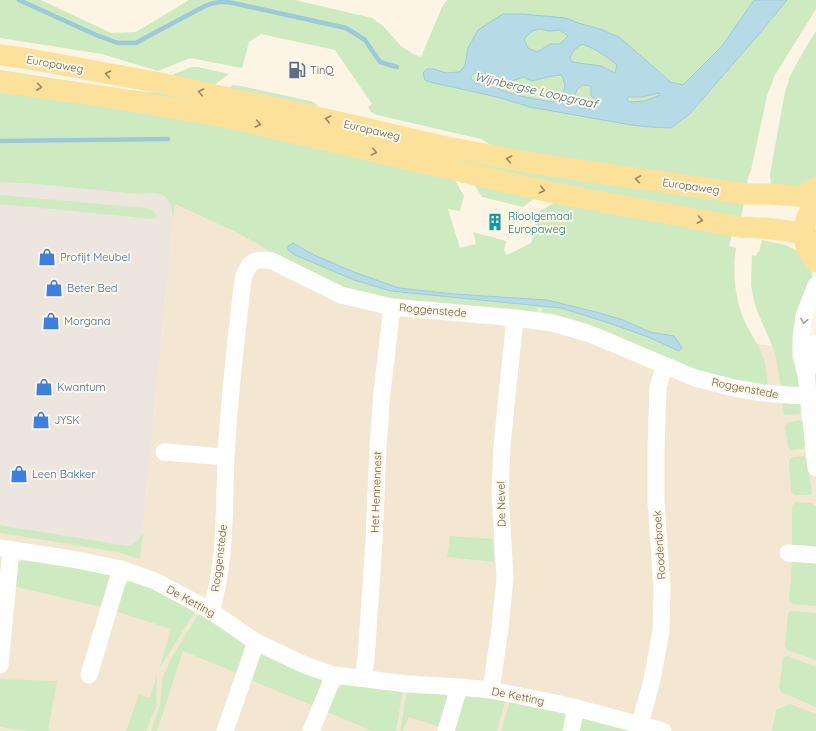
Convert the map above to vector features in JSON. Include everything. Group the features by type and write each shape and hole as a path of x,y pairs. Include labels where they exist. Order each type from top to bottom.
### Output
{"main road":[{"name":"Europaweg","path":"0,55 155,82 442,146 531,163 767,197 799,206 811,198"},
{"name":"Europaweg","path":"0,82 108,97 210,114 295,133 360,150 554,193 761,231 811,247"},
{"path":"811,198 807,216 811,247"}],"street":[{"name":"Roggenstede","path":"211,611 220,568 224,520 230,383 243,279 246,269 252,263 261,259 272,261 341,295 392,306 553,323 590,334 695,378 734,388 763,393 812,398"},
{"path":"816,285 804,316 801,338 801,356 812,398 816,468"},
{"name":"Het Hennennest","path":"363,678 366,659 382,392 392,306"},
{"name":"De Nevel","path":"491,690 500,628 505,578 500,492 503,438 515,318"},
{"path":"806,374 816,343"},
{"name":"Roodenbroek","path":"640,724 652,680 661,631 662,588 656,502 656,449 658,387 665,365"},
{"path":"164,452 226,457"},
{"name":"De Ketting","path":"0,665 6,549 72,559 121,569 155,581 211,611 256,642 307,666 334,675 413,684 491,690 576,708 663,731"},
{"path":"788,553 816,554"},
{"path":"89,675 121,569"},
{"path":"225,731 256,642"},
{"path":"311,731 334,675"},
{"path":"446,731 459,687"},
{"path":"571,731 576,708"}],"shaded area":[{"path":"0,174 170,192 175,204 139,559 117,552 0,533"},
{"path":"175,204 372,288 534,308 614,327 816,351 816,731 0,731 0,533 117,552 139,559 140,558"}],"green space":[{"path":"0,0 41,0 111,33 136,32 189,0 295,0 372,18 383,26 401,46 413,54 421,57 442,7 447,0 754,0 722,46 683,85 672,82 619,37 566,18 468,48 465,66 459,72 446,73 434,69 430,82 497,97 530,107 671,128 691,114 787,0 816,0 816,9 775,75 767,96 747,186 496,148 481,139 377,115 371,112 368,107 372,104 335,50 261,34 249,42 242,68 190,58 158,71 102,54 0,38"},
{"path":"540,29 549,31 560,30 568,36 560,44 550,44 537,52 528,48 524,39 532,31"},
{"path":"816,31 816,179 805,186 771,185 770,174 788,80"},
{"path":"582,44 601,53 617,65 615,73 601,66 572,62 570,58 574,50"},
{"path":"191,67 198,67 229,74 214,85 174,76 174,74"},
{"path":"0,70 121,89 188,96 744,201 741,219 0,75"},
{"path":"476,73 486,74 492,81 509,82 524,77 532,81 562,75 565,85 563,95 553,102 528,98 510,93 488,83 476,84 470,77"},
{"path":"233,85 314,102 319,107 229,88"},
{"path":"584,85 591,86 597,101 592,109 580,108 574,98 577,89"},
{"path":"0,91 186,118 455,180 464,196 460,211 448,209 460,248 476,244 473,232 506,241 504,251 507,255 531,243 536,213 556,202 732,234 729,246 736,248 734,267 735,287 739,306 746,324 764,360 768,388 696,371 602,329 571,319 542,313 542,309 538,308 537,312 388,300 353,291 293,264 238,233 175,204 173,219 170,203 159,194 137,194 38,184 0,182","holes":["298,245 314,255 354,272 399,288 454,294 547,300 623,320 650,332 674,336 682,348 679,351 648,337 561,308 391,291 354,280 295,255"]},
{"path":"659,93 661,95 645,101 630,102 627,99 628,97 642,97"},
{"path":"474,184 535,198 523,207 482,197"},
{"path":"0,195 146,208 153,211 157,216 154,219 0,204"},
{"path":"762,240 786,245 797,251 812,272 813,279 802,388 781,387 775,352 754,301 751,285 752,255 756,256 757,252 759,252"},
{"path":"782,402 801,402 803,409 799,414 784,415"},
{"path":"800,420 804,424 806,445 802,449 792,450 788,447 785,426 789,422"},
{"path":"804,456 807,459 812,492 811,495 795,495 791,492 789,461 792,457"},
{"path":"795,502 811,503 816,506 816,550 792,546 792,506"},
{"path":"0,525 127,546 137,541 143,532 140,558 139,559 117,552 0,533"},
{"path":"450,536 493,539 494,562 447,557"},
{"path":"27,559 109,574 112,579 105,608 13,586 18,562"},
{"path":"816,559 816,606 792,604 789,601 792,561"},
{"path":"133,580 137,580 195,612 159,669 171,629 115,611 125,585"},
{"path":"791,611 816,613 816,660 787,650 785,645 788,613"},
{"path":"199,613 243,642 245,649 239,674 183,651 157,731 151,731 160,705 162,679 172,657"},
{"path":"262,653 322,678 323,684 316,707 248,679 257,656"},
{"path":"787,656 816,667 816,707 781,692 779,688 783,658"},
{"path":"157,674 156,707 146,731 126,731 139,695 150,698"},
{"path":"0,679 57,681 48,730 50,731 27,731 0,727"},
{"path":"344,683 403,690 396,731 372,731 327,712 335,692"},
{"path":"407,690 445,693 449,699 442,728 409,717 403,731 400,731"},
{"path":"471,694 506,699 497,731 453,731 461,705"},
{"path":"510,701 563,711 567,718 565,731 501,731"},
{"path":"790,704 816,714 816,731 772,731 776,710"},
{"path":"584,717 639,731 575,731 579,720"}],"water":[{"path":"754,0 787,0 690,114 671,128 631,125 530,107 497,97 430,82 425,80 423,73 427,69 434,69 446,73 459,72 465,66 468,48 478,30 503,14 566,18 600,29 619,37 671,82 683,85 722,46","holes":["540,29 549,31 560,30 568,36 560,44 550,44 537,52 528,48 524,39 532,31","582,44 596,50 617,65 615,73 601,66 572,62 570,58 574,50","475,73 486,74 492,81 509,82 524,77 532,81 562,75 565,85 563,95 553,102 528,98 510,93 488,83 476,84 470,77","583,85 591,86 591,96 597,101 591,109 580,108 574,98 577,89","659,93 660,95 645,101 630,102 627,99 628,97 642,97"]},
{"path":"293,243 314,255 354,272 399,288 454,294 547,300 623,320 650,332 674,336 682,348 679,351 648,337 561,308 391,291 354,280 295,255 288,250 288,246"}],"waterway":[{"name":"Wijnbergse Loopgraaf","path":"19,0 96,35 118,43 136,43 205,6 222,2 233,3 346,28 365,40 380,62 397,67"},
{"path":"0,141 168,139"}],"place":[{"name":"TinQ","path":"297,70"},
{"name":"Rioolgemaal Europaweg","path":"495,222"},
{"name":"Profijt Meubel","path":"47,257"},
{"name":"Beter Bed","path":"54,288"},
{"name":"Morgana","path":"51,321"},
{"name":"Kwantum","path":"44,387"},
{"name":"JYSK","path":"41,420"},
{"name":"Leen Bakker","path":"19,474"}]}
